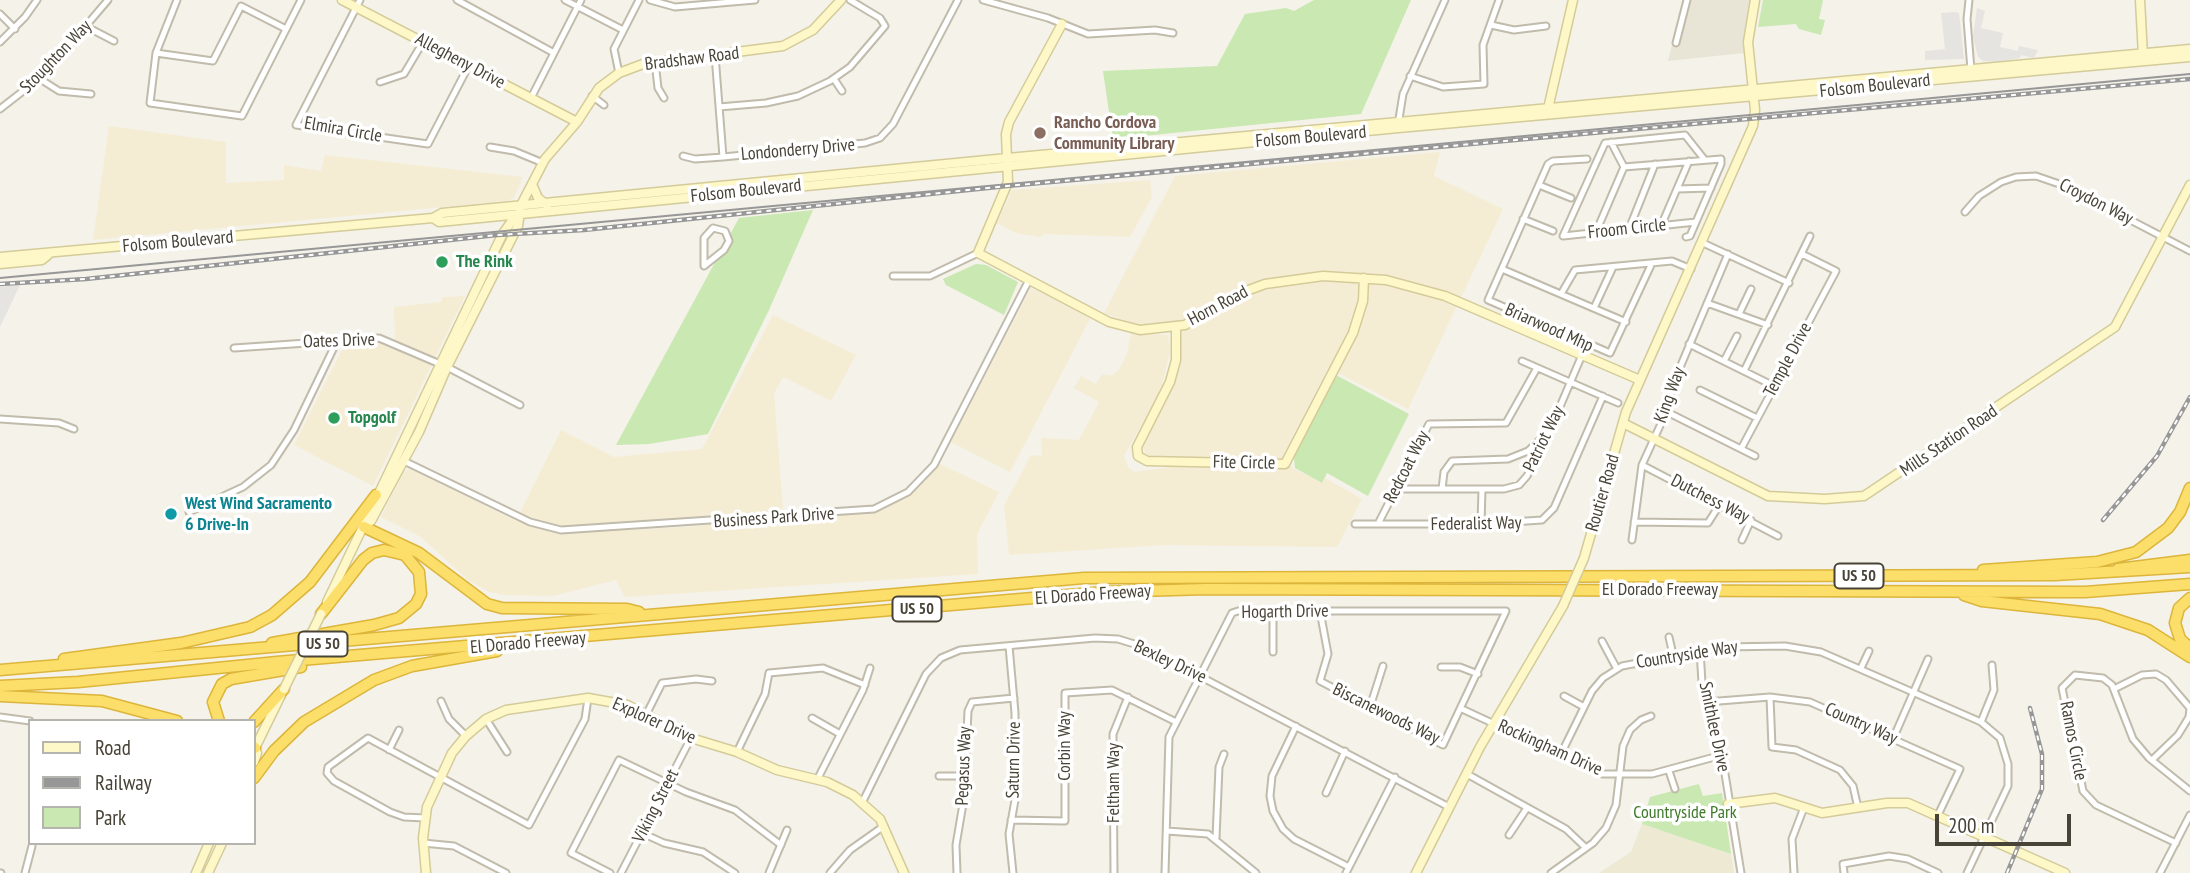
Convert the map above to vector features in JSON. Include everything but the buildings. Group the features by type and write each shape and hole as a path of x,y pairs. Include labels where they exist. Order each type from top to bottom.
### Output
{"highway":[{"path":"1881,576 2117,559 2145,547 2168,528 2180,512 2190,488"},
{"path":"0,668 181,643 250,626 292,600 310,582 376,495"},
{"path":"364,527 419,553 487,604 509,608 627,609 646,615"},
{"path":"197,655 374,625 398,618 408,613 421,594 419,572 405,555 384,550 372,554 363,560 321,614"},
{"path":"2097,574 2130,566 2190,560"},
{"name":"El Dorado Freeway","path":"0,668 197,655 1084,578 2097,574 2190,567"},
{"name":"El Dorado Freeway","path":"0,686 1104,592 1193,589 2085,592 2190,584"},
{"path":"1953,592 1982,601 2100,614 2148,630 2190,657"},
{"path":"2190,598 2179,608 2175,623 2180,639 2190,648"},
{"path":"256,775 274,751 304,722 374,680 412,666 570,639"},
{"path":"218,719 214,712 216,692 231,679 350,657"},
{"path":"256,720 284,689"},
{"path":"0,696 102,701 170,719"}],"main road":[{"name":"Allegheny Drive","path":"342,0 358,4 424,42 577,122"},
{"name":"Bradshaw Road","path":"256,743 364,527 365,518 411,424 518,226 520,210 532,184 543,163 577,122 592,96 619,73 654,62 765,50 794,41 819,25 841,0"},
{"path":"1547,112 1573,0"},
{"name":"Routier Road","path":"1416,873 1494,723 1563,606 1584,558 1623,423 1640,380 1753,126 1754,94 1748,42 1755,0"},
{"path":"2140,0 2143,57"},
{"path":"978,253 1004,195 1008,162 1006,134 1009,122 1062,24"},
{"name":"Folsom Boulevard","path":"1547,112 1643,107 1854,80 1971,73 2143,57 2190,49"},
{"name":"Folsom Boulevard","path":"2143,57 2190,57"},
{"name":"Folsom Boulevard","path":"0,257 48,255 433,218 442,213 520,210 881,178 1100,150 1547,112 1671,97 1826,92 1971,73"},
{"path":"1826,92 1850,84 1854,80"},
{"path":"1643,107 1671,97"},
{"name":"Folsom Boulevard","path":"433,218 439,222 491,217 547,205 917,167 1070,160 1398,125"},
{"path":"1142,153 1174,146 1176,143"},
{"path":"1070,160 1093,155 1100,150"},
{"path":"881,178 884,174 913,171 917,167"},
{"path":"532,184 538,198 547,205"},
{"name":"Mills Station Road","path":"1623,423 1768,496 1825,499 1864,496 2115,327 2190,186"},
{"name":"Bradshaw Road","path":"364,527 371,522 404,461 443,365 502,234 511,218 520,210"},
{"path":"491,217 499,222 502,234"},
{"name":"Horn Road","path":"978,253 1114,324 1140,330 1176,328 1195,321 1238,294 1260,285 1323,276 1364,278 1428,289 1640,380"},
{"name":"Folsom Boulevard","path":"0,264 42,260 48,255"},
{"name":"Fite Circle","path":"1176,328 1176,360 1170,382 1137,447 1138,456 1147,461 1285,464 1353,333 1363,301 1364,278"},
{"path":"404,461 402,447 411,424"},
{"name":"Explorer Drive","path":"426,873 423,843 425,818 440,777 466,736 486,719 517,706 588,698 617,702 691,738 737,752 777,770 817,780 863,801 884,826 904,873"},
{"path":"1728,804 1775,798 1803,810 1822,813 1903,803 1938,815 2065,873"},
{"path":"196,873 208,845"},
{"path":"214,862 215,845"},
{"path":"208,873 221,845"}],"street":[{"path":"0,42 15,29 37,0"},
{"name":"Stoughton Way","path":"0,109 40,79 108,0"},
{"path":"177,0 156,53 150,103 242,116 301,0"},
{"path":"457,0 554,53"},
{"path":"565,0 579,3 623,30"},
{"path":"619,73 614,52 639,0"},
{"path":"650,0 675,7 755,0"},
{"path":"719,107 788,99 834,79 861,57 885,26 880,18 850,0"},
{"name":"Londonderry Drive","path":"683,156 695,159 723,157 868,143 880,138 893,124 958,0"},
{"path":"983,0 1092,35 1154,30 1173,33"},
{"path":"1398,125 1400,101 1445,0"},
{"path":"1410,76 1443,87 1484,83 1482,51 1499,0"},
{"path":"1676,43 1687,0"},
{"path":"1969,0 1966,19 1971,73"},
{"path":"531,99 579,3"},
{"name":"Elmira Circle","path":"358,4 296,125 428,144 469,65"},
{"path":"156,53 213,61 241,6 286,29"},
{"path":"0,14 15,29"},
{"path":"1491,25 1510,30 1546,26"},
{"path":"87,27 114,41"},
{"path":"380,82 404,74 424,42"},
{"path":"715,55 723,157"},
{"path":"654,62 659,88 664,98"},
{"path":"40,79 59,91 91,94"},
{"path":"834,79 842,92"},
{"path":"592,96 604,105"},
{"path":"1624,167 1611,142 1685,135 1703,159"},
{"name":"Froom Circle","path":"1611,142 1605,143 1563,236 1696,221"},
{"path":"491,147 514,151 543,163"},
{"path":"1624,167 1718,158 1722,161 1690,236 1686,237"},
{"name":"Briarwood Mhp","path":"1587,159 1550,162 1488,300 1606,353 1614,351 1652,263"},
{"path":"1661,226 1689,161"},
{"path":"1629,229 1655,164"},
{"path":"1596,232 1624,167"},
{"name":"Croydon Way","path":"1965,212 1979,196 2001,182 2035,176 2066,186 2190,251"},
{"path":"1539,185 1571,198"},
{"path":"1677,188 1711,187 1726,191"},
{"path":"1524,219 1553,231"},
{"path":"1696,221 1711,225"},
{"path":"720,228 727,233 727,247 704,266 705,245 704,238 710,229 720,228"},
{"path":"1744,371 1810,236"},
{"path":"1703,243 1789,282"},
{"path":"892,276 930,276 978,253"},
{"name":"King Way","path":"1632,541 1642,464 1728,254"},
{"name":"Temple Drive","path":"1741,449 1836,271 1802,254"},
{"name":"Briarwood Mhp","path":"1561,294 1573,271 1676,262 1691,269"},
{"name":"Briarwood Mhp","path":"1594,308 1613,267"},
{"name":"Briarwood Mhp","path":"1502,269 1626,322"},
{"name":"Business Park Drive","path":"404,461 530,522 561,530 874,509 908,492 934,465 1029,280"},
{"path":"1739,314 1751,289"},
{"path":"1707,303 1768,325"},
{"name":"Oates Drive","path":"234,348 363,336 384,339 443,365 520,405"},
{"path":"1724,361 1737,337"},
{"path":"189,512 243,487 271,465 298,422 338,339"},
{"path":"1689,344 1774,386"},
{"name":"Patriot Way","path":"1396,489 1510,489 1524,480 1550,430 1582,355"},
{"path":"1522,360 1618,403"},
{"name":"Redcoat Way","path":"1378,524 1429,424 1506,423 1537,368"},
{"path":"1700,390 1757,418"},
{"name":"Federalist Way","path":"1355,524 1533,523 1551,513 1603,396"},
{"path":"1665,411 1755,456"},
{"path":"0,419 59,423 74,429"},
{"path":"1442,489 1444,472 1452,461 1508,459 1528,451 1550,430"},
{"name":"Dutchess Way","path":"1642,464 1777,536"},
{"path":"1481,524 1482,489"},
{"path":"1634,522 1708,523 1720,504"},
{"path":"1742,540 1751,520"},
{"path":"1273,611 1273,652"},
{"name":"Biscanewoods Way","path":"1320,611 1328,649 1320,681 1443,746 1462,709"},
{"name":"Hogarth Drive","path":"1165,873 1167,749 1174,721 1232,612 1506,611 1462,709"},
{"path":"1669,637 1673,655"},
{"name":"Bexley Drive","path":"863,801 932,666 955,652 1096,638 1118,639 1144,648 1199,674 1449,807"},
{"path":"1602,641 1617,669"},
{"name":"Saturn Drive","path":"1010,646 1014,698 1015,800 1009,834 1013,873"},
{"name":"Countryside Way","path":"1560,756 1596,687 1617,669 1673,655 1737,646 1797,647 1833,656 1981,722 2000,738 2010,775 2007,791 1967,873"},
{"name":"Smithlee Drive","path":"1700,650 1706,702 1722,755 1741,873"},
{"path":"1861,668 1869,651"},
{"path":"1893,739 1928,659"},
{"path":"1981,722 1994,690 1992,665"},
{"path":"1370,707 1383,666"},
{"path":"1441,667 1460,667 1478,674"},
{"path":"737,752 765,694 769,673 822,668 865,685"},
{"path":"817,780 865,685 870,668"},
{"name":"Ramos Circle","path":"2115,689 2103,678 2088,674 2075,675 2062,688 2083,791 2096,805 2176,843"},
{"path":"2152,760 2178,735 2189,717 2190,708 2166,680 2156,674 2143,675 2115,689 2128,731 2152,760 2187,789"},
{"path":"646,715 662,683 696,679 712,681"},
{"name":"Corbin Way","path":"1011,820 1065,821 1065,693 1102,688 1128,697 1174,721"},
{"path":"1564,696 1584,707"},
{"name":"Feltham Way","path":"1114,873 1113,734 1128,697"},
{"path":"1770,697 1772,747 1796,750 1840,770 1853,786 1858,808"},
{"name":"Country Way","path":"1706,702 1770,697 1816,704 1960,769 1938,815"},
{"path":"425,818 395,814 336,783 327,774 331,764 368,738 529,825 585,719 588,698"},
{"name":"Pegasus Way","path":"957,873 956,845 963,808 965,776 965,722 972,702 1014,698"},
{"path":"441,701 449,719 466,736"},
{"name":"Rockingham Drive","path":"1462,709 1602,774 1669,771 1722,755"},
{"path":"1550,873 1600,836 1611,819 1620,775 1620,761 1630,730 1641,720 1651,716"},
{"path":"0,717 28,721"},
{"path":"812,718 840,734"},
{"path":"486,719 507,751"},
{"path":"1296,726 1272,776 1270,796 1275,816 1294,839 1347,870 1395,777"},
{"path":"389,750 399,730"},
{"name":"Viking Street","path":"621,873 691,738"},
{"path":"1326,793 1345,751"},
{"path":"1216,838 1219,767 1224,754"},
{"path":"610,873 571,853 620,760 745,816 781,845"},
{"path":"1669,771 1675,789"},
{"path":"1467,774 1566,830 1586,848"},
{"path":"939,776 965,776"},
{"path":"1509,835 1527,808"},
{"path":"1794,873 1791,839 1803,810"},
{"path":"2160,873 2190,815"},
{"path":"830,873 849,850 884,826"},
{"path":"769,873 787,830"},
{"path":"1167,831 1198,832 1216,838 1256,873"},
{"path":"642,833 664,843 703,852 735,873"},
{"path":"423,843 454,846 506,873"},
{"path":"25,873 32,846"},
{"path":"1844,873 1843,864 1889,856 1908,859 1938,873"}],"shaded area":[{"path":"1683,0 1752,0 1745,29 1744,53 1668,61"},
{"path":"1977,8 1985,11 1981,28 2003,33 2000,47 2018,51 2019,46 2038,50 2034,58 2021,55 2020,58 1997,62 1983,61 1978,57 1973,37"},
{"path":"1941,13 1959,13 1964,59 1925,60 1925,51 1945,49"},
{"path":"109,126 226,142 226,183 284,180 284,165 321,171 325,155 523,177 514,198 507,201 93,240"},
{"path":"1440,152 1434,176 1503,209 1408,409 1328,368 1282,457 1293,468 1322,483 1325,478 1362,499 1337,547 1163,545 1009,555 1004,506 1031,455 1042,456 1041,438 1079,440 1099,402 1074,388 1081,376 1096,384 1102,374 1110,376 1119,370 1127,354 1133,323 1104,313 1175,176","holes":["1177,322 1181,332 1179,363 1173,384 1143,447 1147,456 1165,458 1165,468 1134,472 1128,467 1124,456 1161,390 1170,351 1168,335 1146,334 1146,325"]},
{"path":"1150,180 1152,197 1130,237 1044,234 1040,237 1016,233 997,223 1012,190"},
{"path":"20,285 0,327 0,287"},
{"path":"1031,288 1090,319 1010,472 951,442"},
{"path":"465,296 373,486 294,445 347,340 369,339 395,346 394,307 441,302 443,297"},
{"path":"773,315 856,355 831,401 783,377 774,394 784,522 884,509 919,487 940,464 999,492 977,534 978,574 625,597 616,580 553,596 506,595 489,592 468,580 421,537 381,517 403,472 410,469 516,521 561,430 614,457 702,449","holes":["701,516 702,526 632,530 632,522"]},
{"path":"1642,824 1731,854 1734,873 1599,873 1631,852"}],"green space":[{"path":"1314,0 1411,0 1361,114 1113,139 1103,71 1217,66 1245,14 1286,8 1294,11"},
{"path":"1763,0 1823,0 1819,19 1825,20 1821,35 1799,29 1796,24 1758,27"},
{"path":"813,210 769,310 708,434 649,444 616,445 739,218"},
{"path":"976,264 986,265 1018,282 1004,315 946,285 943,279"},
{"path":"1336,375 1409,414 1368,496 1327,473 1322,483 1295,468 1294,457"},
{"name":"Countryside Park","path":"1699,784 1703,796 1722,793 1731,854 1642,824 1650,797"}],"tram line":[{"path":"0,278 2190,74"}],"railway":[{"path":"0,284 86,279 497,235 584,230 1007,186 2190,79"},
{"path":"2103,520 2157,456 2190,397"},
{"path":"2007,873 2042,789 2042,754 2030,708"}],"place":[{"name":"Rancho Cordova Community Library","path":"1040,133"},
{"name":"The Rink","path":"442,262"},
{"name":"Topgolf","path":"334,418"},
{"name":"West Wind Sacramento 6 Drive-In","path":"171,514"}]}
